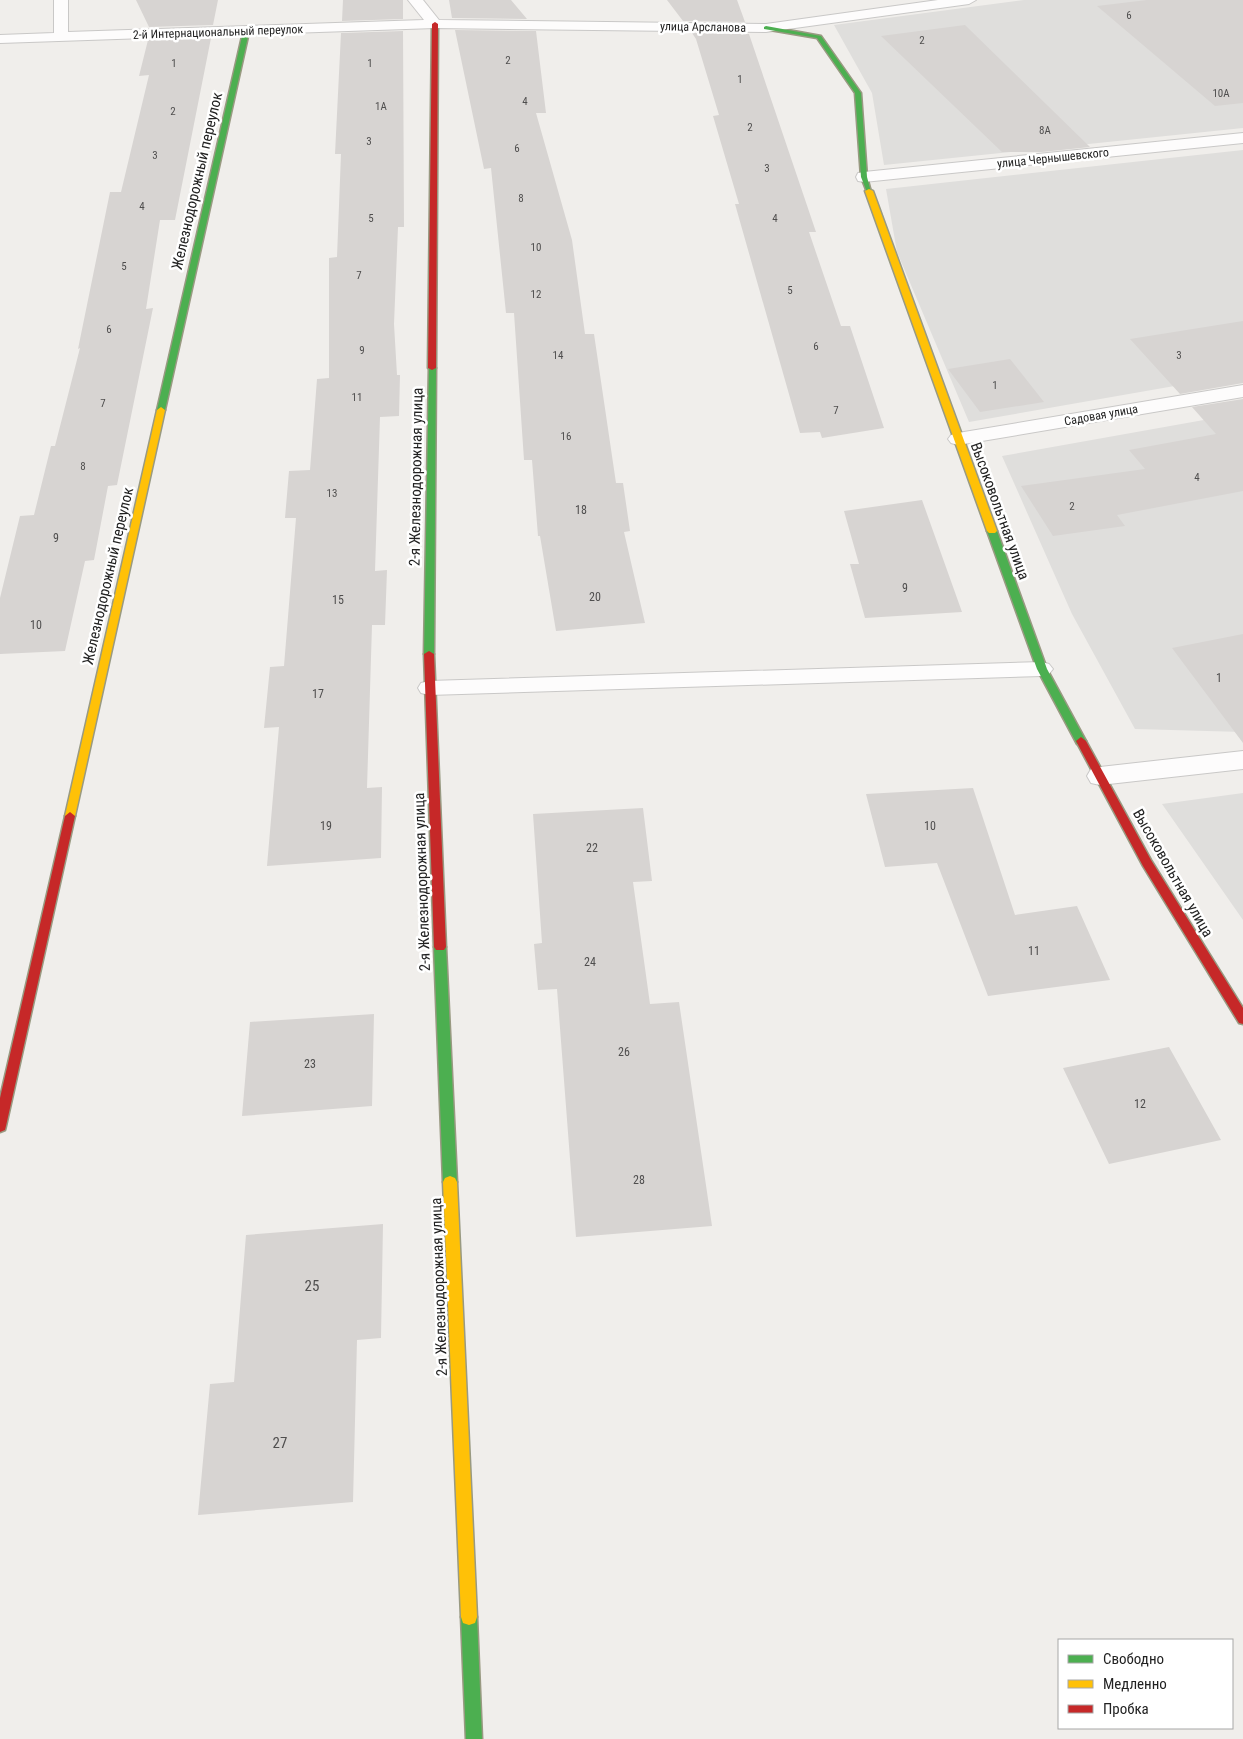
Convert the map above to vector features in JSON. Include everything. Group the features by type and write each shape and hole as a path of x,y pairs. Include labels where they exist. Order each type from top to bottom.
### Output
{"street":[{"path":"61,0 61,36"},
{"path":"414,0 435,24"},
{"name":"улица Арсланова","path":"435,24 766,28 969,0"},
{"name":"2-й Интернациональный переулок","path":"0,39 435,24"},
{"name":"2-я Железнодорожная улица","path":"435,24 429,688 474,1739"},
{"name":"Высоковольтная улица","path":"766,28 819,37 858,93 864,177 1042,669 1147,863 1243,1019"},
{"name":"Железнодорожный переулок","path":"0,1126 246,32"},
{"name":"улица Чернышевского","path":"864,177 1243,138"},
{"name":"Садовая улица","path":"958,439 1243,391"},
{"path":"1100,776 1243,760"}],"lane":[{"path":"429,688 1042,669"}],"shaded area":[{"path":"1024,0 1243,0 1243,128 884,165 872,93 834,25"},
{"path":"1243,150 1243,374 969,422 897,252 886,189"},
{"path":"1243,413 1243,732 1135,729 1072,614 1002,456"},
{"path":"1243,793 1243,920 1162,804"}],"building":[{"path":"136,0 218,0 213,25 149,27"},
{"path":"343,0 403,0 403,19 342,21"},
{"path":"449,0 511,0 527,19 452,18"},
{"path":"667,0 737,0 745,22 683,21"},
{"path":"1147,0 1243,0 1243,103 1215,106 1097,6"},
{"path":"965,25 1090,147 1042,152 1002,152 881,36"},
{"path":"455,30 536,31 546,113 536,113 572,240 585,334 594,334 616,483 623,483 630,531 624,532 645,623 556,631 540,536 538,536 532,460 524,460 514,313 506,313 491,168 484,169"},
{"path":"403,31 404,227 398,227 394,324 397,375 400,375 399,416 380,417 375,571 387,570 385,625 372,625 367,788 382,787 381,858 267,866 279,727 264,728 270,667 284,666 296,518 285,518 289,471 310,470 317,379 329,378 329,258 337,257 341,154 335,154 341,33"},
{"path":"692,33 749,34 816,232 809,232 841,326 850,326 884,428 822,438 820,432 800,433 735,204 739,204 713,116 719,115 696,39"},
{"path":"211,38 175,220 160,220 146,309 153,308 117,485 108,486 94,560 85,561 65,651 0,654 0,598 20,516 34,515 51,446 55,446 80,348 78,349 110,192 121,192 149,75 139,76 148,40"},
{"path":"1243,321 1243,383 1180,394 1130,339"},
{"path":"1010,359 1044,402 980,412 948,369"},
{"path":"1243,399 1243,491 1117,515 1125,526 1053,536 1021,486 1145,469 1129,450 1216,434 1192,407"},
{"path":"922,500 962,612 865,618 850,564 859,564 844,511"},
{"path":"1243,634 1243,743 1172,648"},
{"path":"973,788 1015,915 1077,906 1110,980 988,996 937,863 885,867 866,794"},
{"path":"643,808 652,881 633,882 650,1004 679,1002 712,1226 576,1237 557,989 538,990 534,944 542,943 533,814"},
{"path":"374,1014 372,1106 242,1116 250,1022"},
{"path":"1169,1047 1221,1140 1109,1164 1063,1068"},
{"path":"383,1224 381,1338 357,1340 353,1502 198,1515 210,1384 234,1382 246,1235"}],"traffic: fast":[{"path":"766,28 819,37 858,93 864,177 869,191"},
{"path":"161,410 246,32"},
{"path":"429,654 432,368"},
{"path":"992,531 1042,669 1081,741"},
{"path":"440,947 450,1182"},
{"path":"469,1617 474,1739"}],"traffic: slow":[{"path":"869,191 992,531"},
{"path":"70,816 161,410"},
{"path":"450,1182 469,1617"}],"traffic: jam":[{"path":"432,368 435,24"},
{"path":"429,654 440,947"},
{"path":"1081,741 1147,863 1243,1019"},
{"path":"0,1126 70,816"}]}
